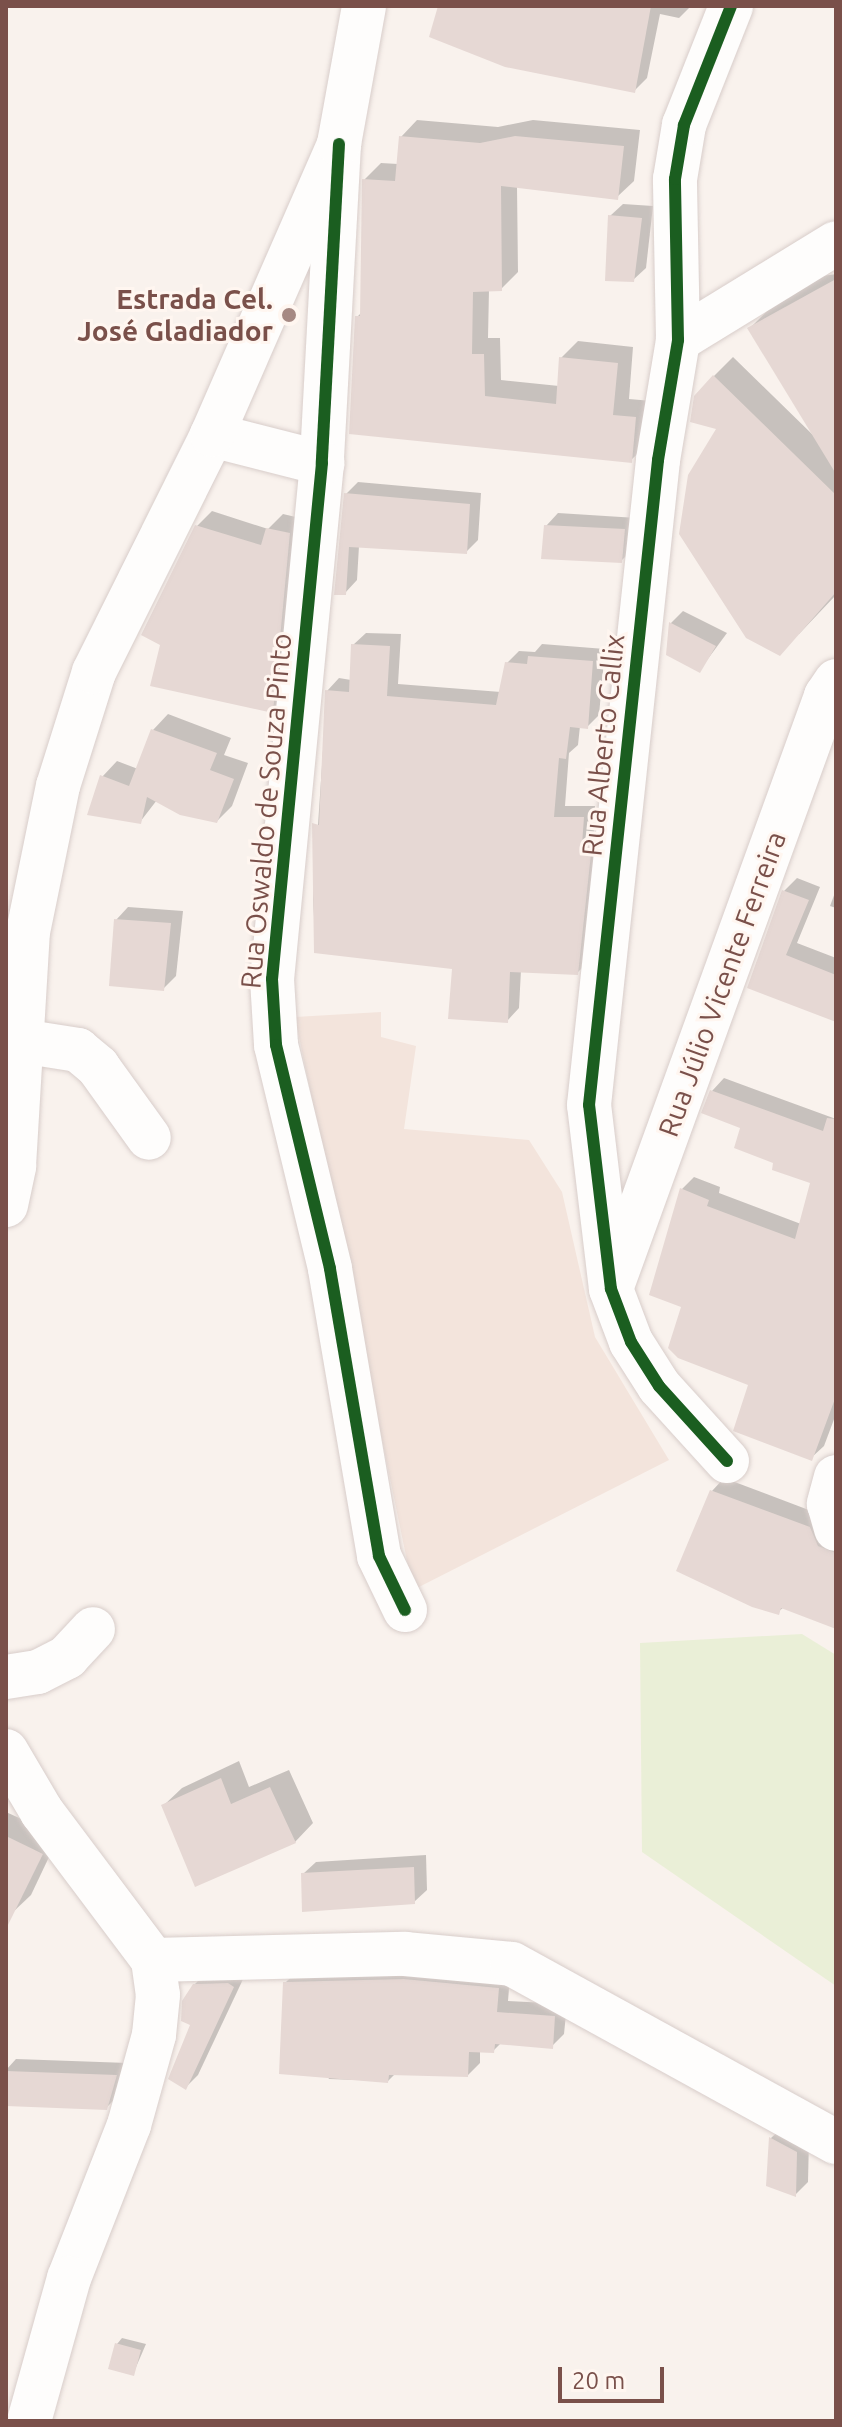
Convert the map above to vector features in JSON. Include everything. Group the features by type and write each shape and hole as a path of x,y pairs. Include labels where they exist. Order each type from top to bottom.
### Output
{"street":[{"path":"6,1205 14,1166 28,932 58,786 94,672 212,435 339,144 364,6"},
{"name":"Rua Alberto Callix","path":"727,1461 659,1386 631,1342 611,1289 589,1105 658,460 678,340 675,179 684,125 731,6"},
{"name":"Rua Oswaldo de Souza Pinto","path":"339,144 322,463 272,979 276,1045 330,1269 379,1556 405,1610"},
{"path":"678,340 836,243"},
{"path":"212,435 322,463"},
{"name":"Rua Júlio Vicente Ferreira","path":"611,1289 826,696 836,681"},
{"path":"21,1041 78,1050 98,1067 149,1138"},
{"path":"834,1526 829,1504 836,1477"},
{"path":"6,1677 38,1672 67,1657 93,1629"},
{"path":"6,1751 42,1812 153,1960 158,1995 154,2035 129,2125 69,2278 29,2421"},
{"path":"153,1960 405,1954 512,1964 836,2142"}],"shaded area":[{"path":"381,1012 381,1037 416,1046 404,1129 529,1140 562,1192 595,1337 669,1460 413,1590 295,1017"}],"green space":[{"path":"802,1634 836,1655 836,1986 642,1852 640,1643"}],"building":[{"path":"438,6 651,6 635,93 505,67 429,37"},
{"path":"399,136 480,143 515,136 624,146 618,200 501,186 502,291 473,292 472,354 484,354 485,396 556,404 559,357 618,363 613,415 636,417 632,463 349,434 355,316 360,316 362,179 395,181"},
{"path":"608,215 642,218 634,282 605,281"},
{"path":"836,279 836,474 747,328"},
{"path":"713,375 836,495 836,592 780,656 746,638 679,534 688,475 716,429 690,422 694,396"},
{"path":"344,493 470,504 467,554 349,547 346,595 334,595"},
{"path":"195,525 261,545 266,528 290,533 273,713 150,686 160,645 141,635"},
{"path":"544,525 625,529 622,563 541,559"},
{"path":"669,622 716,646 700,673 666,655"},
{"path":"351,644 390,646 387,696 496,705 505,662 527,664 528,656 593,661 588,729 570,727 566,759 559,758 554,817 584,817 582,845 592,845 578,975 510,972 508,1023 448,1019 452,969 314,953 312,823 319,825 325,690 349,692"},
{"path":"151,729 217,753 210,770 234,779 217,823 180,815 147,797 141,824 87,815 100,775 129,786"},
{"path":"782,890 809,900 786,955 836,975 836,1022 747,988"},
{"path":"114,919 171,923 164,991 109,986"},
{"path":"710,1090 823,1131 827,1118 836,1119 836,1396 812,1461 733,1431 748,1385 678,1358 668,1348 681,1307 649,1295 680,1188 709,1200 707,1206 795,1239 810,1183 772,1170 773,1163 734,1148 740,1128 701,1113"},
{"path":"710,1490 810,1527 818,1546 836,1553 836,1629 781,1608 779,1615 752,1607 676,1571"},
{"path":"221,1778 231,1804 270,1787 296,1843 195,1887 161,1805"},
{"path":"6,1836 43,1854 6,1929"},
{"path":"414,1867 415,1904 302,1912 301,1873"},
{"path":"404,1979 499,1988 497,2012 555,2016 553,2049 495,2044 494,2053 469,2052 468,2077 389,2075 388,2083 279,2074 283,1982"},
{"path":"228,1983 234,1987 186,2090 168,2079 190,2025 181,2021 182,2001 193,1984"},
{"path":"6,2071 117,2075 107,2110 6,2106"},
{"path":"769,2137 797,2152 796,2197 766,2186"},
{"path":"115,2343 141,2350 134,2376 108,2369"}],"cycle path":[{"path":"727,1461 659,1386 631,1342 611,1289 589,1105 658,460 678,340 675,179 684,125 731,6"},
{"path":"339,144 322,463 272,979 276,1045 330,1269 379,1556 405,1610"}],"place":[{"name":"Estrada Cel. José Gladiador","path":"289,315"}]}
